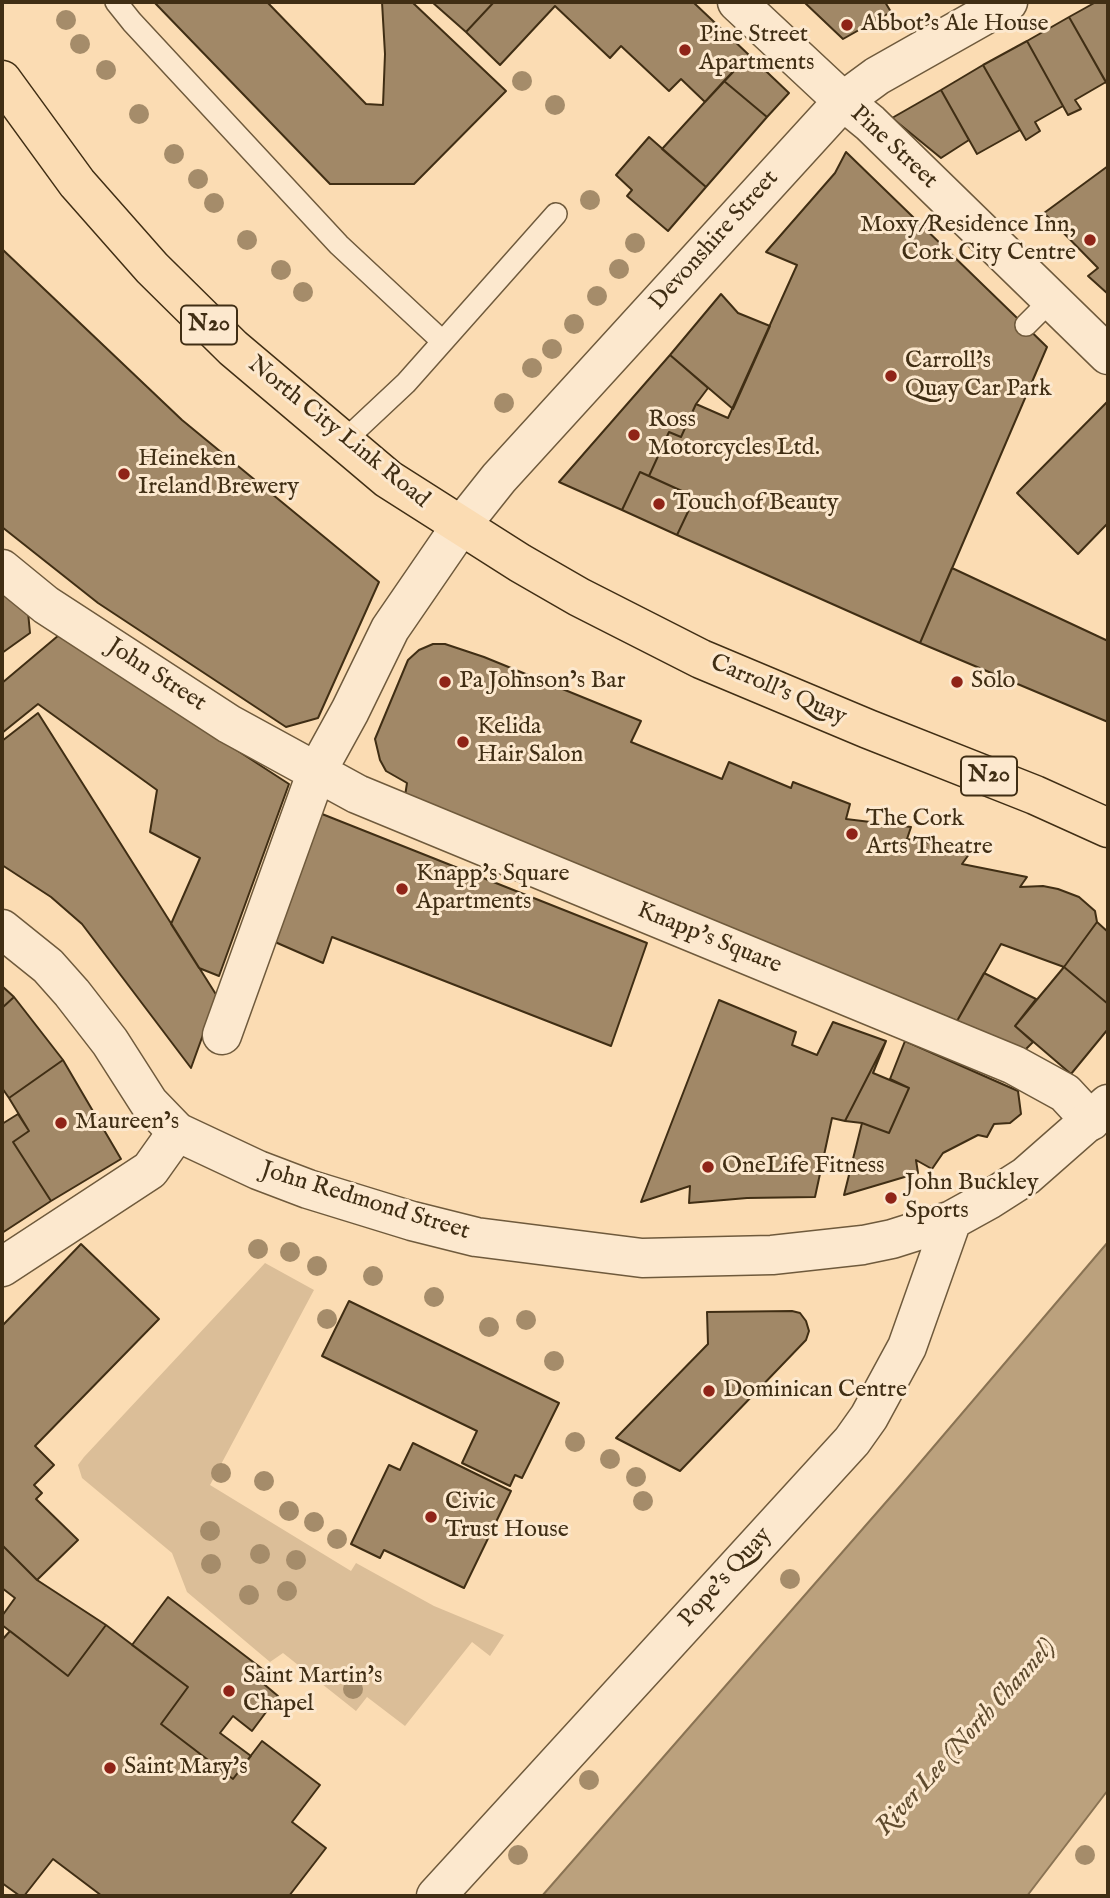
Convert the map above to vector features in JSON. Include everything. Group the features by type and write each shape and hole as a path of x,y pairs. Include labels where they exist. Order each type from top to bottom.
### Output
{"highway":[{"name":"North City Link Road","path":"2,80 77,183 152,268 233,348 388,479 460,527"},
{"name":"Carroll's Quay","path":"460,527 579,597 701,659 868,729 1035,794 1108,828"}],"street":[{"name":"Pine Street","path":"737,2 870,123 1038,312 1108,355"},
{"name":"Devonshire Street","path":"222,1035 317,771 390,629 460,527 499,478 843,101 877,76 1008,2"},
{"name":"John Street","path":"2,569 46,605 229,724 317,771"},
{"name":"Knapp's Square","path":"317,771 357,794 1025,1070 1100,1112"},
{"name":"John Redmond Street","path":"2,929 48,966 72,993 110,1042 149,1103 177,1132 258,1170 308,1189 412,1221 477,1237 642,1258 772,1255 892,1239 952,1220 1026,1176 1100,1112"},
{"path":"2,1267 150,1170 177,1132"},
{"name":"Pope's Quay","path":"436,1896 852,1441 869,1417 907,1347 952,1220"}],"lane":[{"path":"116,2 339,245 442,341"},
{"path":"343,442 406,383 556,214"}],"shaded area":[{"path":"265,1263 314,1290 210,1485 351,1571 356,1563 434,1606 504,1635 490,1656 472,1642 405,1726 367,1697 356,1711 283,1653 270,1662 187,1592 172,1553 82,1478 78,1465"}],"water":[{"name":"River Lee (North Channel)","path":"1108,1242 1108,1790 1027,1896 542,1896 901,1485"}],"building":[{"path":"154,2 267,2 366,104 383,105 385,54 382,2 412,2 506,91 414,184 330,184"},
{"path":"432,2 494,2 466,32"},
{"name":"Pine Street Apartments","path":"494,2 693,2 749,55 705,102 681,79 669,91 621,46 610,58 555,6 500,65 466,32"},
{"name":"Abbot’s Ale House","path":"804,2 885,2 891,12 843,39"},
{"path":"1096,2 1108,2 1108,86 1069,17"},
{"path":"1069,17 1106,82 1075,100 1081,109 1068,115 1027,41"},
{"path":"1027,41 1063,106 1035,122 1040,131 1026,140 983,65"},
{"path":"749,55 789,93 767,117 724,81"},
{"path":"983,65 1020,130 977,154 941,90"},
{"path":"724,81 767,117 706,187 662,149"},
{"path":"941,90 969,140 941,158 892,118"},
{"path":"649,137 706,187 668,231 627,196 632,190 616,175"},
{"name":"Carroll's Quay Car Park","path":"846,152 1047,347 920,643 677,535 695,497 649,476 669,432 681,437 696,404 728,418 797,265 766,252 835,173"},
{"name":"Moxy/Residence Inn, Cork City Centre","path":"1108,166 1108,294 1088,276 1098,268 1044,213"},
{"name":"Heineken Ireland Brewery","path":"2,249 182,420 379,582 318,718 286,727 98,603 2,527"},
{"path":"721,294 738,313 770,326 733,409 670,355"},
{"name":"Ross Motorcycles Ltd.","path":"670,355 708,388 696,404 681,437 669,432 649,476 640,472 622,510 559,482"},
{"path":"1108,401 1108,523 1078,554 1017,493"},
{"name":"Touch of Beauty","path":"640,472 695,497 677,535 622,510"},
{"path":"952,568 1108,641 1108,722 920,643"},
{"path":"2,592 28,612 30,633 2,653"},
{"path":"59,635 289,784 219,976 199,968 171,924 200,858 150,832 157,790 38,704 2,733 2,683"},
{"path":"433,644 445,644 484,657 641,721 631,742 722,779 729,762 791,788 793,782 850,804 846,819 911,827 907,839 972,850 962,864 1027,877 1020,887 1043,886 1079,897 1095,911 1097,922 1064,967 1001,944 957,1021 405,796 407,783 386,771 375,739 408,660 419,650"},
{"path":"38,713 217,996 191,1068 82,924 51,897 2,865 2,741"},
{"name":"Knapp's Square Apartments","path":"317,812 647,943 611,1046 332,937 323,963 275,942"},
{"path":"1097,922 1108,932 1108,1004 1064,967"},
{"path":"1064,967 1108,1004 1108,1029 1071,1074 1015,1026"},
{"path":"984,973 1036,999 1015,1026 1033,1042 1024,1051 957,1021"},
{"path":"2,986 14,997 2,1008"},
{"path":"14,997 63,1060 9,1098 2,1088 2,1008"},
{"path":"719,1000 796,1032 792,1045 817,1055 833,1022 886,1041 845,1121 832,1118 815,1197 747,1198 689,1203 690,1186 641,1202"},
{"path":"886,1041 873,1073 909,1088 889,1133 862,1123 845,1121"},
{"path":"905,1041 1018,1091 1021,1114 1010,1123 994,1124 987,1137 978,1135 943,1153 932,1169 916,1160 918,1173 844,1195 862,1123 889,1133 909,1088 890,1079"},
{"name":"Maureen’s","path":"63,1060 121,1159 51,1201 13,1142 29,1131 9,1098"},
{"path":"18,1114 29,1131 13,1142 51,1201 2,1233 2,1124"},
{"path":"81,1244 159,1319 35,1446 54,1465 34,1485 42,1493 36,1499 78,1540 37,1580 2,1545 2,1326"},
{"path":"349,1301 559,1403 522,1478 515,1475 510,1486 462,1463 477,1431 322,1356"},
{"name":"Dominican Centre","path":"707,1312 800,1313 806,1321 809,1331 806,1340 680,1471 616,1438 708,1344"},
{"name":"Civic Trust House","path":"413,1443 511,1491 464,1588 384,1550 380,1558 351,1544 389,1465 400,1470"},
{"path":"2,1545 37,1580 106,1625 68,1676 2,1625 2,1616 15,1598 2,1588"},
{"name":"Saint Martin's Chapel","path":"168,1597 265,1671 259,1680 278,1696 252,1731 233,1716 220,1733 251,1756 233,1779 161,1724 188,1687 132,1645"},
{"name":"Saint Mary's","path":"106,1625 188,1687 161,1724 233,1779 262,1741 320,1785 292,1822 326,1848 289,1896 102,1896 53,1859 24,1896 2,1883 2,1640 10,1631 68,1676"}],"place":[{"name":"Abbot’s Ale House","path":"847,25"},
{"name":"Pine Street Apartments","path":"685,50"},
{"name":"Moxy/Residence Inn, Cork City Centre","path":"1090,240"},
{"name":"Carroll's Quay Car Park","path":"891,376"},
{"name":"Ross Motorcycles Ltd.","path":"634,435"},
{"name":"Heineken Ireland Brewery","path":"124,474"},
{"name":"Touch of Beauty","path":"659,504"},
{"name":"Pa Johnson’s Bar","path":"445,682"},
{"name":"Solo","path":"957,682"},
{"name":"Kelida Hair Salon","path":"463,742"},
{"name":"The Cork Arts Theatre","path":"852,834"},
{"name":"Knapp's Square Apartments","path":"402,889"},
{"name":"Maureen’s","path":"61,1123"},
{"name":"OneLife Fitness","path":"708,1167"},
{"name":"John Buckley Sports","path":"891,1198"},
{"name":"Dominican Centre","path":"709,1391"},
{"name":"Civic Trust House","path":"431,1517"},
{"name":"Saint Martin's Chapel","path":"229,1691"},
{"name":"Saint Mary's","path":"110,1768"}]}
